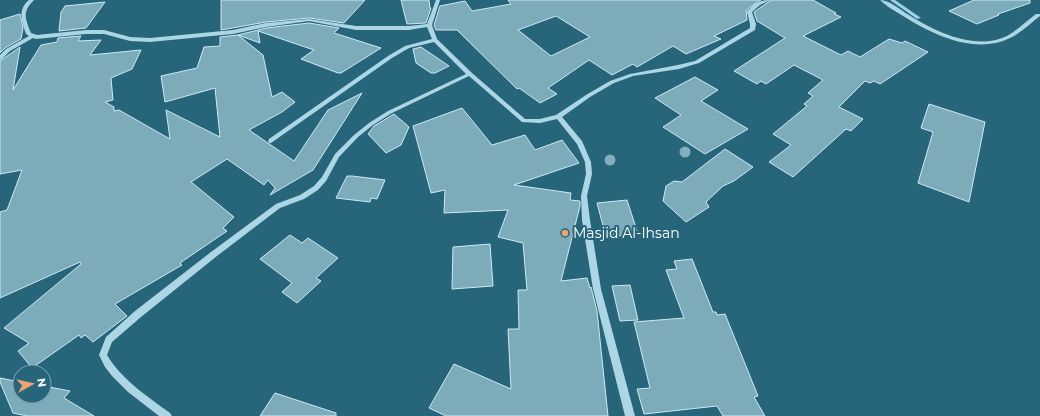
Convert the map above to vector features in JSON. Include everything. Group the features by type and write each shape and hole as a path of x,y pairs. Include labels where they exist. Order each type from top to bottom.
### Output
{"street":[{"path":"32,0 25,4 23,10 25,23 29,34 32,36"},
{"path":"438,0 429,25 435,40 470,74 524,121 540,121 558,117 588,96 612,82 632,75 679,67 697,62 753,28 749,12 758,4 768,0"},
{"path":"882,0 909,18 938,33 970,42 990,42 1008,37 1038,15"},
{"path":"0,58 8,50 32,36 104,32 130,39 150,40 234,32 266,25 309,20 356,28 409,28 429,25"},
{"path":"271,141 390,57 407,47 435,40"},
{"path":"167,416 108,366 103,355 109,340 138,314 252,225 278,206 302,197 316,188 324,179 337,156 356,136 371,124 390,112 470,74"},
{"path":"558,117 580,143 588,162 589,174 584,202 597,289 630,416"}],"building":[{"path":"221,0 365,0 344,23 309,18 266,22 221,30"},
{"path":"401,0 429,0 431,8 426,23 407,24"},
{"path":"508,0 761,0 746,10 747,20 714,36 721,39 686,54 673,46 637,67 633,64 612,75 589,60 548,88 557,94 540,103 519,88 517,89 457,30 436,30 434,25 440,6 465,1 472,11 511,4","holes":["556,16 590,37 551,56 518,30"]},
{"path":"771,0 813,0 836,13 834,14 841,17 803,36 841,55 848,51 860,57 889,39 902,43 905,41 928,52 880,84 874,81 870,83 865,81 839,107 863,119 851,131 846,129 793,177 769,162 791,145 773,134 807,106 804,104 813,96 808,93 823,80 794,65 766,84 761,81 757,84 734,71 785,38 757,21 754,12"},
{"path":"974,0 1030,0 1030,3 998,14 999,15 977,24 949,11"},
{"path":"105,2 86,28 59,31 61,12 65,6"},
{"path":"20,14 23,28 21,39 5,48 0,53 0,20"},
{"path":"309,23 339,28 334,33 381,48 341,73 338,73 301,59 314,50 258,31 260,43 238,35 266,28"},
{"path":"238,35 263,55 272,97 282,92 295,102 282,112 249,130 294,161 328,110 362,93 313,170 270,195 275,188 268,180 264,185 227,159 191,182 234,217 223,228 227,231 180,263 182,265 115,304 127,316 93,342 85,335 81,338 79,335 38,364 29,364 18,351 29,343 4,328 81,264 80,262 0,298 0,212 7,210 22,170 0,174 0,61 20,47 13,90 41,45 57,42 58,38 81,36 78,41 101,40 90,55 141,50 132,69 111,78 113,100 105,102 114,107 114,111 119,110 170,139 166,110 220,137 215,88 165,102 161,76 197,68 204,47 220,46 220,37"},
{"path":"421,47 449,66 435,73 431,73 416,63 413,49"},
{"path":"695,77 718,90 701,101 748,129 705,154 663,127 681,115 655,98"},
{"path":"929,104 985,122 969,202 918,183 933,132 921,128"},
{"path":"462,108 492,145 525,135 535,150 562,140 579,163 514,185 571,193 570,200 580,201 561,281 587,278 590,288 591,287 597,311 608,416 446,416 429,408 454,364 511,389 508,329 519,329 518,290 527,290 523,243 498,237 508,210 444,213 445,190 431,193 413,126"},
{"path":"394,114 409,127 401,145 386,153 368,134 374,126"},
{"path":"725,149 753,167 734,181 723,186 706,202 709,207 686,222 663,201 666,186 674,181 682,182"},
{"path":"347,176 385,180 377,199 371,198 370,202 336,198"},
{"path":"627,200 638,234 606,237 597,203"},
{"path":"290,235 302,243 308,238 338,258 316,278 321,281 297,303 282,292 292,283 260,259"},
{"path":"490,244 493,286 452,289 453,247"},
{"path":"692,259 713,312 716,312 717,315 725,314 758,396 754,397 765,416 723,416 717,406 644,414 637,389 650,388 634,322 684,318 666,270 677,269 674,261"},
{"path":"630,285 638,320 620,321 612,286"},
{"path":"0,378 12,380 12,404 52,404 52,388 70,391 64,398 94,416 27,416 13,413 0,382"},
{"path":"275,393 336,413 336,416 260,416"}],"waterway":[{"path":"892,0 919,18"}],"place":[{"name":"Masjid Al-Ihsan","path":"565,233"}]}
